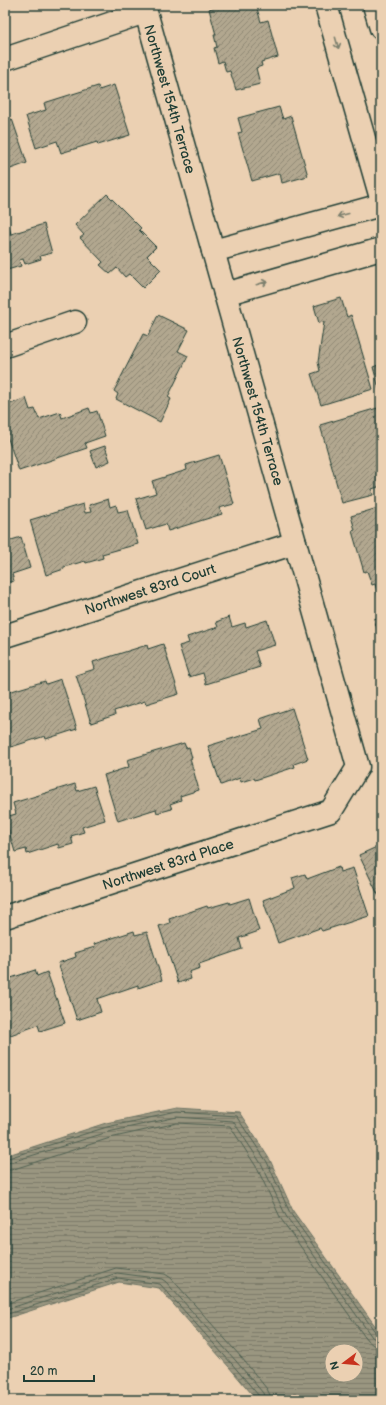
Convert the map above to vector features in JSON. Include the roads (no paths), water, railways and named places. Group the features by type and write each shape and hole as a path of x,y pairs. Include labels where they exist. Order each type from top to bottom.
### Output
{"street":[{"path":"326,5 381,198"},
{"path":"374,5 381,28"},
{"path":"5,59 145,8"},
{"name":"Northwest 154th Terrace","path":"145,8 358,767 331,811"},
{"path":"213,251 381,205"},
{"path":"225,294 381,249"},
{"path":"5,346 76,322"},
{"name":"Northwest 83rd Court","path":"5,636 295,543"},
{"name":"Northwest 83rd Place","path":"5,917 331,811"}],"water":[{"path":"177,1108 239,1112 270,1160 293,1211 381,1334 381,1400 257,1400 159,1288 119,1282 5,1319 5,1156 106,1123"}]}
